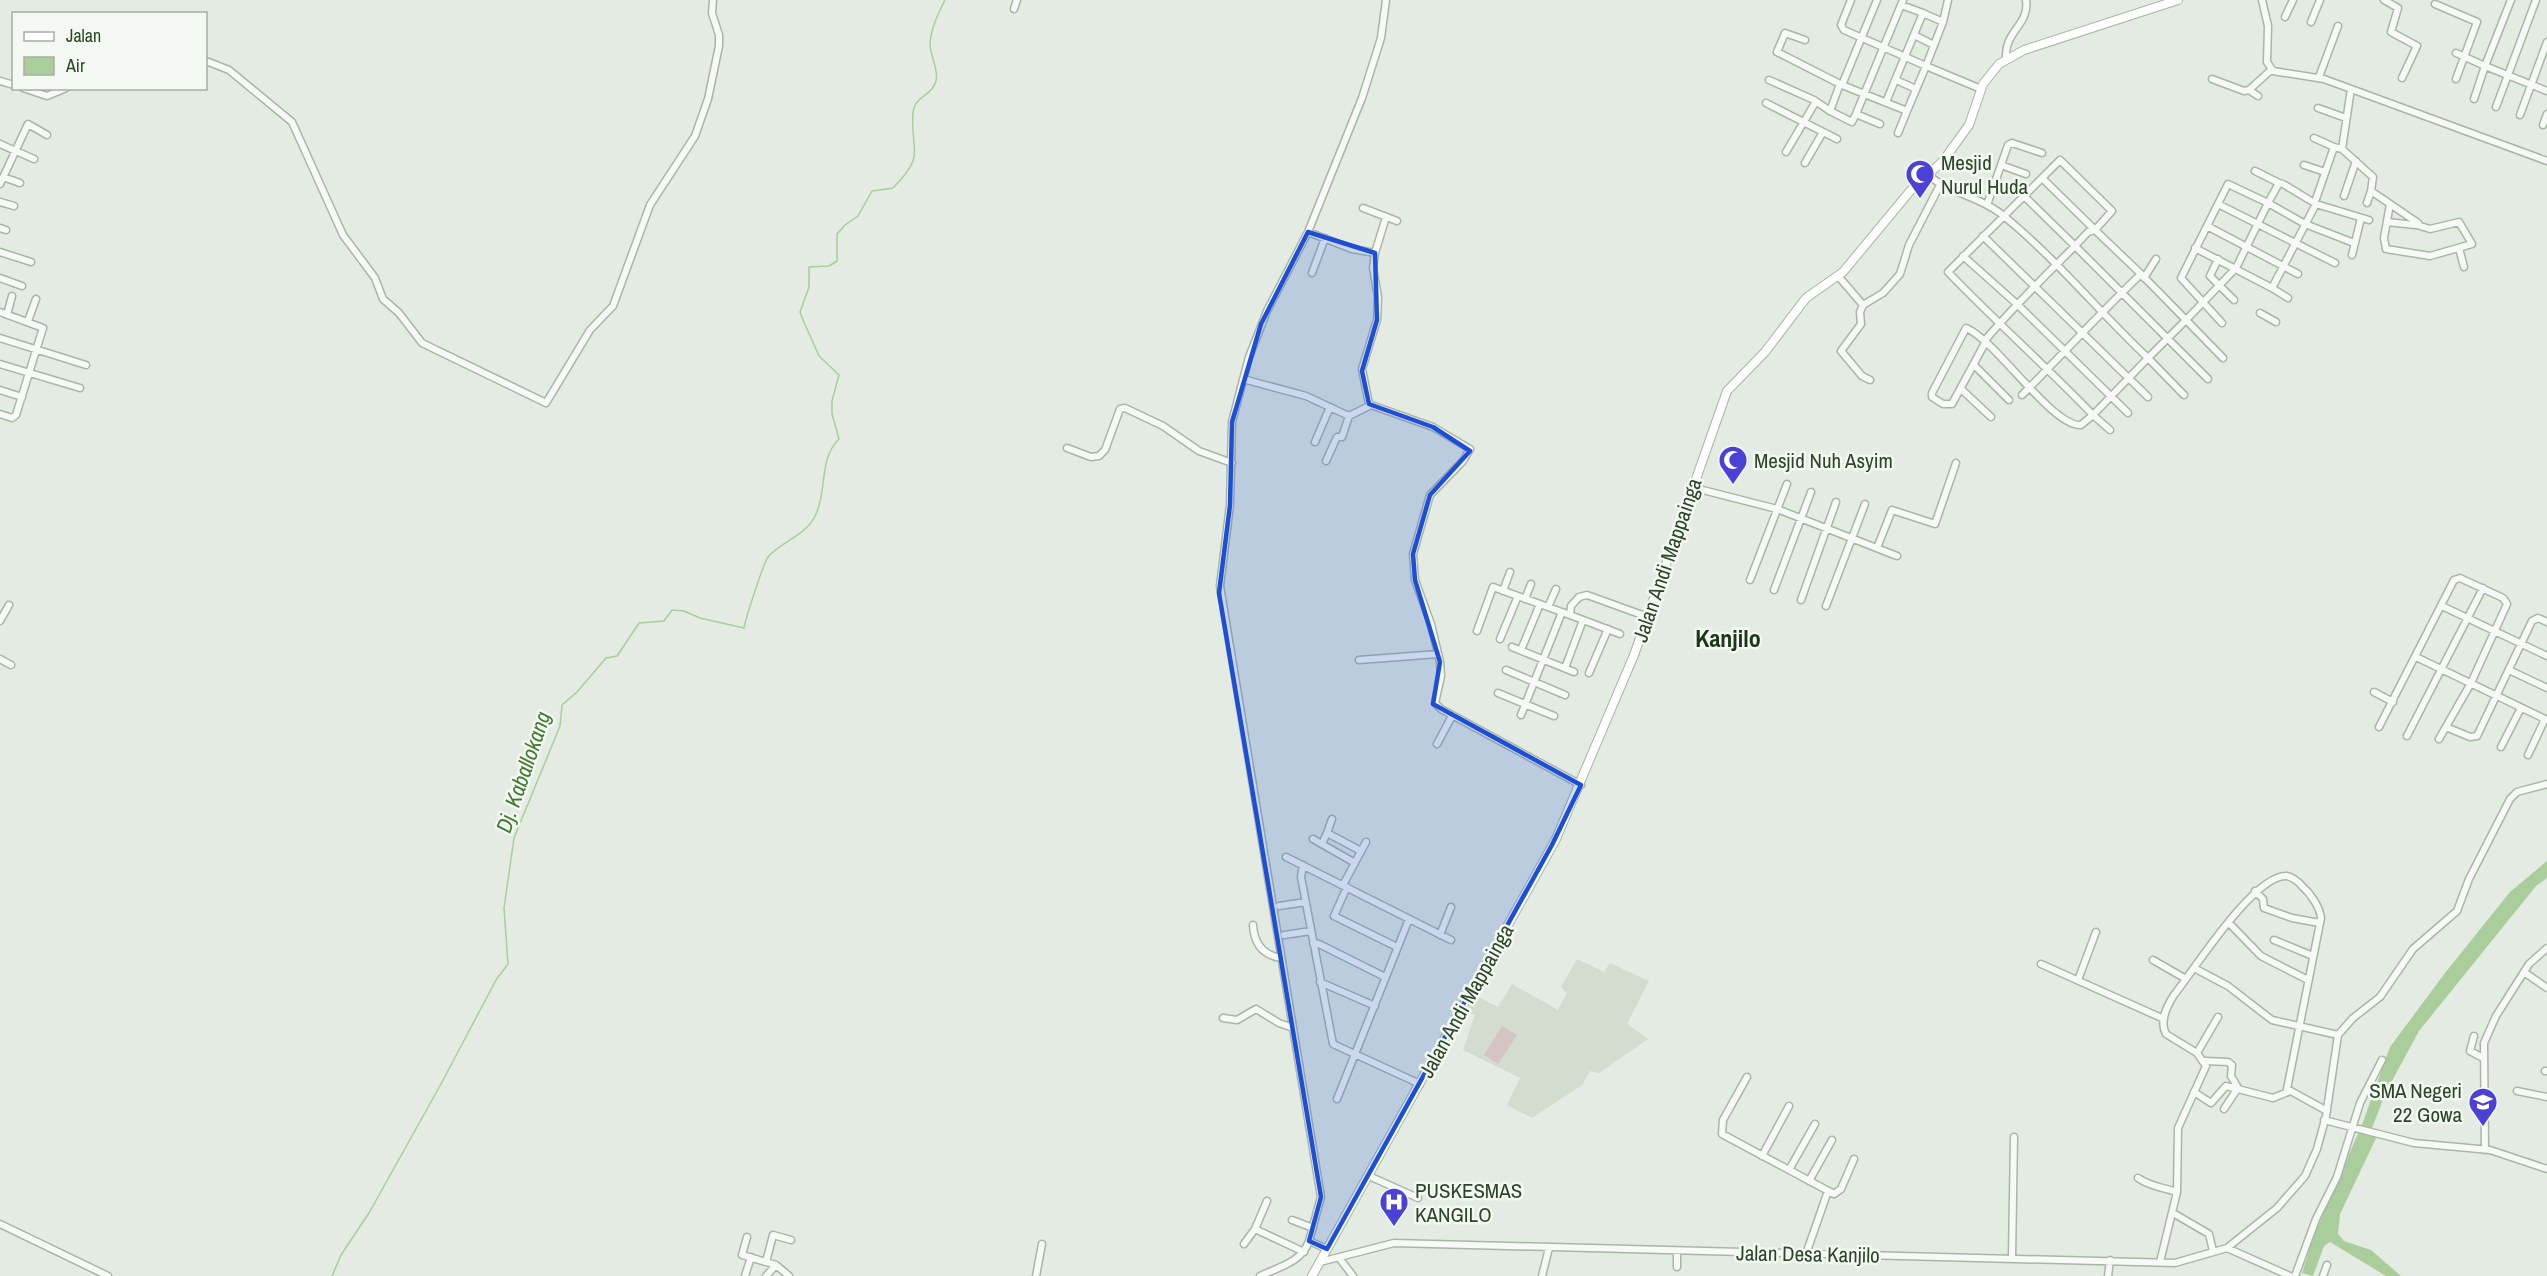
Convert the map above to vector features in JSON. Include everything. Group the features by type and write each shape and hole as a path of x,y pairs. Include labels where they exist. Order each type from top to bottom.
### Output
{"main road":[{"name":"Jalan Andi Mappainga","path":"1312,1276 1548,853 1581,785 1648,617 1726,391 1765,352 1806,298 1839,277 1911,190 1943,162 1965,132 1981,89 1994,69 2006,58 2040,44 2178,0"}],"street":[{"path":"207,62 229,70 292,122 343,235 375,278 383,299 399,313 422,343 546,403 590,330 613,306 650,205 695,136 708,99 720,46 712,11 713,0"},
{"path":"1014,9 1017,0"},
{"path":"1260,1276 1299,1258 1304,1252 1321,1197 1220,593 1232,463 1232,422 1243,379 1267,311 1308,232 1372,68 1385,24 1386,0"},
{"path":"1851,0 1841,28 1860,39 1981,89"},
{"path":"1830,111 1877,0"},
{"path":"1898,133 1943,22 1948,0"},
{"path":"2006,58 2008,40 2026,14 2026,0"},
{"path":"2262,0 2269,29 2267,62 2271,70"},
{"path":"2285,17 2293,0"},
{"path":"2311,22 2320,0"},
{"path":"2384,0 2398,8"},
{"path":"2401,0 2391,32 2416,43 2417,47 2402,78"},
{"path":"2474,99 2511,0"},
{"path":"2496,107 2536,0"},
{"path":"1769,80 1852,122 1902,2 1943,22"},
{"path":"2435,4 2477,22 2456,79"},
{"path":"1886,102 1923,14"},
{"path":"2319,77 2338,26"},
{"path":"1805,40 1785,33 1777,52 1841,84 1907,111"},
{"path":"1914,35 1934,45"},
{"path":"2520,115 2547,42"},
{"path":"2456,53 2547,91"},
{"path":"2271,70 2319,77 2426,114 2468,134 2547,161"},
{"path":"2212,79 2244,91 2249,90 2271,70"},
{"path":"1896,80 1916,89"},
{"path":"2272,288 2295,246 2316,201 2325,172 2338,148 2351,89"},
{"path":"29,90 47,96 61,90"},
{"path":"2249,90 2258,96"},
{"path":"1786,152 1806,122 1815,102"},
{"path":"1767,103 1837,139"},
{"path":"2318,108 2346,118"},
{"path":"1856,114 1880,124"},
{"path":"2543,125 2547,114"},
{"path":"0,184 27,124 47,135"},
{"path":"1805,163 1823,132"},
{"path":"2314,138 2338,148 2373,177 2372,191 2367,203"},
{"path":"0,144 34,159"},
{"path":"1987,205 2010,144 2042,153"},
{"path":"2110,430 2093,415 2048,369 2000,323 1948,272 2060,160 2112,211 2095,230 2088,232 2000,323 1985,343 1950,405 1943,404 1932,395 1965,328 1971,330 1985,343 2030,387 2074,424 2081,425 2093,415 2112,397 2236,268 2279,183"},
{"path":"2344,196 2356,161"},
{"path":"2001,165 2026,174"},
{"path":"2304,165 2325,172"},
{"path":"2255,171 2316,201 2369,220"},
{"path":"1928,175 1940,185 1987,205 2004,217 2184,395"},
{"path":"3,177 20,183"},
{"path":"2042,178 2223,358"},
{"path":"2222,323 2181,278 2230,184 2305,224 2354,243"},
{"path":"1870,380 1862,376 1841,351 1860,324 1860,312 1863,305 1883,293 1900,274 1909,245 1940,185"},
{"path":"2372,191 2418,221 2417,225"},
{"path":"2024,196 2208,379"},
{"path":"0,202 14,206"},
{"path":"2218,204 2295,246 2335,263"},
{"path":"2387,222 2417,225 2430,229 2459,222 2472,244 2430,256 2388,250 2384,245 2387,222 2390,204"},
{"path":"1364,208 1397,221"},
{"path":"1369,404 1362,369 1377,320 1378,297 1373,268 1386,217"},
{"path":"2352,255 2361,218"},
{"path":"2207,226 2298,274"},
{"path":"1308,232 1352,249 1375,253"},
{"path":"1983,236 2148,396"},
{"path":"1312,273 1324,238"},
{"path":"2195,248 2288,298"},
{"path":"2459,248 2464,267"},
{"path":"0,252 31,262"},
{"path":"1963,256 2018,305 2128,413"},
{"path":"2022,395 2081,332 2121,292 2142,276 2156,259"},
{"path":"2218,259 2210,274 2234,300"},
{"path":"1839,277 1863,305"},
{"path":"0,278 22,286"},
{"path":"0,414 14,417 42,326 4,313 12,296"},
{"path":"28,321 36,298"},
{"path":"2260,314 2276,322"},
{"path":"0,338 86,365"},
{"path":"0,364 80,388"},
{"path":"1974,365 2009,400"},
{"path":"1243,379 1305,396 1349,416"},
{"path":"1961,389 1991,417"},
{"path":"0,390 22,397"},
{"path":"1326,461 1337,437 1342,437 1349,416 1369,404"},
{"path":"1369,404 1433,427 1470,451 1430,495 1412,558 1415,580 1438,654 1441,676 1435,703 1452,716 1581,785"},
{"path":"1315,442 1330,407"},
{"path":"1066,448 1091,457 1099,456 1105,450 1120,409 1125,408 1163,426 1199,451 1232,463"},
{"path":"1877,548 1892,510 1935,524 1956,462"},
{"path":"1750,580 1787,484"},
{"path":"1691,487 1777,509 1897,556"},
{"path":"1774,590 1811,492"},
{"path":"1801,600 1836,502"},
{"path":"1826,606 1865,504"},
{"path":"1503,591 1510,572"},
{"path":"2379,727 2456,578 2483,588 2507,602 2470,683 2439,739"},
{"path":"1525,598 1532,584"},
{"path":"1477,632 1493,587 1620,634"},
{"path":"2407,736 2483,588"},
{"path":"1548,607 1556,589"},
{"path":"1570,615 1570,606 1579,597 1587,595 1648,617"},
{"path":"1500,639 1518,596"},
{"path":"1521,650 1540,604"},
{"path":"0,621 9,605"},
{"path":"2442,606 2547,656"},
{"path":"1521,715 1562,612"},
{"path":"2446,727 2470,737 2477,736 2534,619 2547,622"},
{"path":"1565,668 1583,620"},
{"path":"1589,673 1608,629"},
{"path":"1512,646 1574,672"},
{"path":"1359,660 1438,654"},
{"path":"2416,657 2546,720 2528,755"},
{"path":"0,660 11,665"},
{"path":"1506,670 1565,694"},
{"path":"2509,670 2547,688"},
{"path":"2374,692 2393,702"},
{"path":"1497,693 1554,716"},
{"path":"2501,747 2520,708"},
{"path":"1437,744 1452,716"},
{"path":"2382,1060 2360,1103 2356,1129 2333,1186 2312,1227 2293,1276 2227,1248 2277,1208 2301,1183 2312,1163 2325,1120 2338,1035 2353,1018 2380,997 2413,949 2457,911 2469,879 2510,799 2517,792 2547,784"},
{"path":"1322,844 1332,819"},
{"path":"1327,833 1361,851"},
{"path":"1312,839 1355,863"},
{"path":"1366,842 1345,886 1334,916 1397,947"},
{"path":"1286,857 1451,940"},
{"path":"1303,865 1301,875 1333,1044 1420,1084"},
{"path":"2238,1088 2231,1076 2232,1065 2228,1062 2205,1061 2197,1053 2166,1034 2164,1019 2171,1000 2255,891 2278,878 2292,878 2302,886 2321,915 2286,1086 2288,1092 2326,1111"},
{"path":"2255,891 2263,899 2264,908 2292,918 2320,923"},
{"path":"1279,906 1306,902"},
{"path":"1440,934 1451,907"},
{"path":"1336,1099 1409,919"},
{"path":"2229,923 2260,956 2308,980"},
{"path":"1253,925 1254,938 1259,946 1269,955 1281,958"},
{"path":"1284,935 1311,931"},
{"path":"2078,980 2096,932"},
{"path":"2274,940 2313,956"},
{"path":"1313,943 1385,978"},
{"path":"2485,1150 2483,1058 2488,1032 2524,972 2536,956 2547,948"},
{"path":"2153,960 2186,979"},
{"path":"2041,964 2164,1019"},
{"path":"2194,968 2228,986 2272,1020 2299,1028 2338,1035"},
{"path":"2524,972 2547,988"},
{"path":"1320,981 1375,1006"},
{"path":"1223,1018 1237,1020 1256,1009 1279,1023 1293,1028"},
{"path":"2197,1053 2218,1017"},
{"path":"2474,1036 2470,1051 2483,1058"},
{"path":"2160,1262 2177,1192 2178,1128 2205,1070 2205,1061"},
{"path":"1747,1077 1720,1129 1722,1134 1828,1191 1839,1192 1854,1159"},
{"path":"2194,1092 2211,1103 2225,1087 2238,1088 2273,1098 2288,1092"},
{"path":"2224,1109 2238,1088"},
{"path":"2517,1091 2547,1097"},
{"path":"1762,1156 1789,1106"},
{"path":"2325,1120 2414,1143 2485,1150 2547,1169"},
{"path":"1789,1170 1815,1124"},
{"path":"2012,1257 2014,1137"},
{"path":"1809,1181 1832,1140"},
{"path":"1369,1176 1418,1198"},
{"path":"2138,1178 2152,1187 2158,1186 2177,1192"},
{"path":"1806,1254 1828,1191"},
{"path":"1244,1245 1255,1229 1267,1202"},
{"path":"2173,1213 2211,1235 2213,1251"},
{"path":"1292,1220 1313,1228"},
{"path":"0,1224 108,1276"},
{"path":"1255,1229 1304,1252"},
{"path":"765,1262 773,1234 791,1240"},
{"path":"747,1236 742,1255 776,1265 789,1276"},
{"path":"1309,1241 1327,1249"},
{"name":"Jalan Desa Kanjilo","path":"1320,1262 1340,1259 1394,1243 2160,1262 2184,1262 2227,1248"},
{"path":"1036,1276 1042,1244"},
{"path":"1542,1276 1549,1248"},
{"path":"1677,1251 1677,1267"},
{"path":"746,1276 751,1257"},
{"path":"1340,1259 1353,1276"},
{"path":"2108,1276 2110,1260"},
{"path":"766,1276 776,1265"},
{"path":"2323,1276 2327,1265"}],"highlighted area":[{"path":"1308,232 1375,253 1377,320 1362,371 1369,404 1433,427 1470,451 1430,495 1413,554 1415,580 1440,662 1433,704 1581,785 1552,845 1327,1249 1309,1241 1321,1197 1219,593 1230,505 1232,422 1261,324"}],"shaded area":[{"path":"1577,959 1604,972 1610,963 1649,981 1627,1024 1648,1039 1599,1073 1590,1071 1582,1085 1532,1118 1507,1105 1520,1078 1463,1050 1475,1015 1465,1011 1474,995 1498,1007 1512,984 1558,1010 1567,993 1561,987"},
{"path":"1502,1026 1517,1035 1498,1064 1484,1055"}],"water":[{"path":"2547,861 2547,878 2536,886 2419,1031 2386,1092 2372,1128 2378,1134 2340,1214 2338,1234 2344,1241 2371,1250 2401,1276 2386,1276 2330,1242 2324,1246 2313,1276 2302,1273 2314,1235 2363,1122 2390,1047 2445,973 2510,892"}],"waterway":[{"name":"Dj. Kaballokang","path":"332,1276 341,1255 369,1213 496,980 508,964 504,908 514,838 560,726 562,705 577,692 606,658 617,656 639,623 664,621 672,610 684,611 700,618 744,628 768,557 804,530 814,518 821,498 828,456 839,439 832,414 832,401 839,375 819,356 800,312 809,287 809,267 829,266 837,261 837,234 858,216 872,191 893,188 910,167 915,152 914,107 931,90 936,81 930,44 935,21 945,0"}],"place":[{"name":"Mesjid Nurul Huda","path":"1920,200"},
{"name":"Mesjid Nuh Asyim","path":"1733,486"},
{"name":"SMA Negeri 22 Gowa","path":"2483,1128"},
{"name":"PUSKESMAS KANGILO","path":"1394,1228"}],"district":[{"name":"Kanjilo","path":"1728,638"}]}
